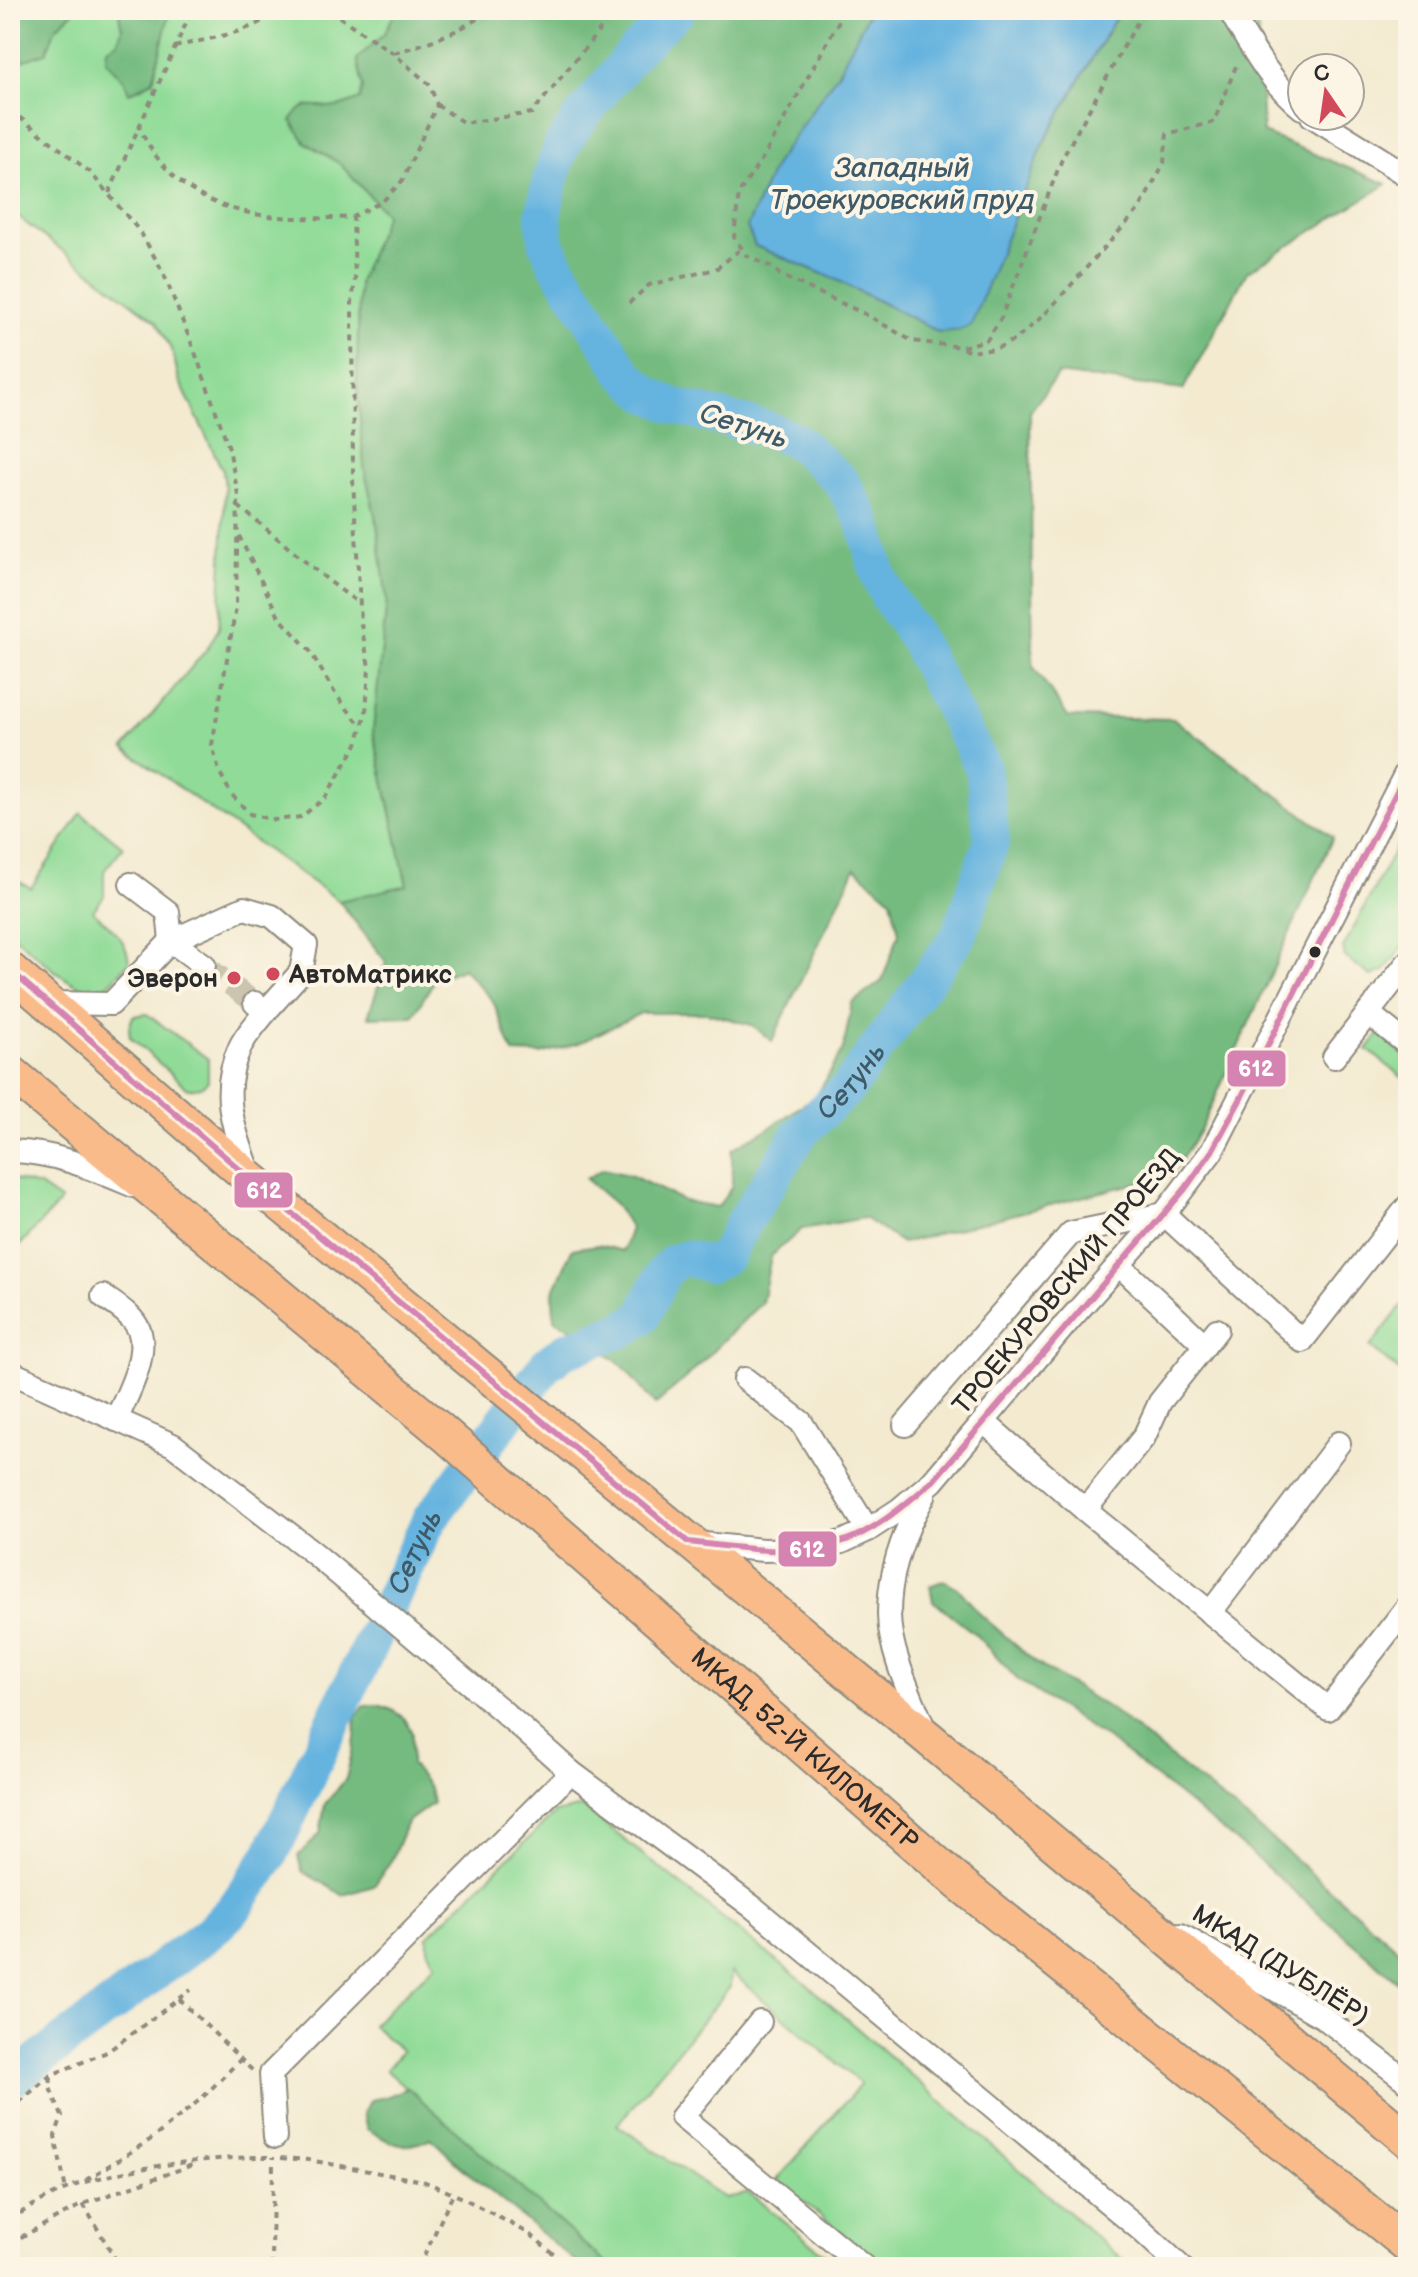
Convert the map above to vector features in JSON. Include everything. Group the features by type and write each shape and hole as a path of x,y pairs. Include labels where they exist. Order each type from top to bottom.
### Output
{"highway":[{"path":"10,970 258,1186 928,1738 1408,2140"},
{"name":"МКАД, 52-Й КИЛОМЕТР","path":"10,1072 514,1493 958,1882 1408,2245"}],"street":[{"path":"1229,10 1269,74 1286,94"},
{"path":"1338,132 1408,176"},
{"name":"ТРОЕКУРОВСКИЙ ПРОЕЗД","path":"688,1542 763,1550 811,1549 842,1542 868,1530 900,1509 933,1481 1164,1214 1212,1151 1408,769"},
{"path":"131,884 168,912 171,941 204,965"},
{"path":"49,1003 111,1004 171,941 244,908 272,916 306,945 301,972 261,1007 241,1044 232,1070 229,1114 258,1186"},
{"path":"1334,1057 1408,962"},
{"path":"1368,1013 1408,1045"},
{"path":"10,1151 37,1151 66,1158 160,1197"},
{"path":"905,1425 1071,1233 1164,1214 1302,1341 1408,1206"},
{"path":"1085,1510 1144,1437 1160,1402 1211,1337 1119,1265"},
{"path":"103,1296 126,1313 140,1331 140,1355 135,1376 116,1420"},
{"path":"10,1372 173,1445 310,1550 571,1772 754,1908 1141,2230 1181,2267"},
{"path":"745,1379 801,1422 868,1530"},
{"path":"984,1422 1085,1510 1328,1709 1408,1606"},
{"path":"1210,1613 1339,1443"},
{"name":"ТРОЕКУРОВСКИЙ ПРОЕЗД","path":"928,1738 906,1683 889,1615 896,1563 913,1516 933,1481"},
{"path":"274,2147 271,2074 571,1772"},
{"name":"МКАД (ДУБЛЁР)","path":"1120,1899 1323,2017 1408,2082"},
{"path":"760,2022 682,2117 864,2267"}],"path":[{"path":"109,193 192,10"},
{"path":"175,47 251,26 268,18 275,10"},
{"path":"329,10 393,53 430,85 437,105 464,123 532,113 616,10"},
{"path":"393,53 446,36 470,25 489,10"},
{"path":"845,10 764,156 739,193 734,237 747,256 774,268 780,275 865,314 912,341 962,347 987,340 1001,318 1062,159 1144,10"},
{"path":"962,347 969,352 996,349 1018,338 1046,313 1140,208 1164,163 1167,134 1214,122 1231,75 1249,42"},
{"path":"139,127 149,149 184,185 222,207 260,217 353,217 383,201 402,181 437,105"},
{"path":"10,110 90,172 141,233 163,272 196,355 229,448 238,506 236,607 212,745 219,771 231,794 250,814 274,820 301,817 325,798 357,744 366,713 369,667 360,604 353,480 353,217"},
{"path":"629,303 649,285 716,269 742,248"},
{"path":"238,506 278,537 316,573 360,604"},
{"path":"238,534 279,617 310,651 336,695 362,727"},
{"path":"10,2110 51,2075 107,2052 191,1990"},
{"path":"179,1999 255,2073"},
{"path":"10,2220 81,2183 153,2138 202,2098 240,2060"},
{"path":"51,2075 50,2088 62,2116 55,2136 66,2190"},
{"path":"272,2267 274,2147"},
{"path":"81,2183 274,2147 309,2160 423,2181 530,2234 569,2267"},
{"path":"10,2243 83,2204 201,2162"},
{"path":"419,2267 453,2194"},
{"path":"83,2204 120,2267"}],"green space":[{"path":"10,10 626,10 535,125 364,467 377,524 387,601 373,731 407,886 339,901 124,748 207,649 219,628 225,488 223,471 179,380 173,353 157,322 10,211"},
{"path":"10,10 75,10 56,28 46,53 10,65"},
{"path":"123,10 170,10 153,81 129,93 124,80 106,61 107,48 118,42 122,29 119,16"},
{"path":"396,10 597,10 614,25 626,10 870,10 755,246 835,279 939,332 959,330 1044,142 1120,10 1257,10 1263,133 1387,184 1247,272 1183,390 1058,374 1030,412 1033,666 1068,717 1174,719 1333,837 1201,1129 1172,1174 902,1243 864,1218 802,1229 771,1256 762,1302 655,1405 623,1366 554,1319 553,1293 572,1249 598,1245 623,1251 631,1228 615,1204 586,1179 603,1169 632,1176 684,1201 718,1207 732,1186 732,1149 768,1129 817,1095 843,1050 852,1003 882,981 899,933 891,899 855,868 772,1041 752,1025 707,1013 641,1013 579,1043 541,1054 513,1053 493,1001 463,968 434,981 413,1016 368,1017 386,962 339,901 407,885 373,731 387,601 377,524 364,467 357,382 359,282 386,214 340,164 305,142 291,120 305,107 337,107 360,99 363,86 357,59 385,33"},
{"path":"81,813 123,847 104,871 104,896 93,911 121,940 129,963 105,987 92,990 67,979 10,932 10,877 31,888"},
{"path":"1408,824 1408,941 1384,971 1371,976 1345,957 1343,948"},
{"path":"147,1014 208,1059 208,1081 201,1087 188,1089 130,1037 133,1016"},
{"path":"1379,1034 1408,1058 1408,1082 1367,1049"},
{"path":"10,1181 39,1186 61,1201 10,1256"},
{"path":"1408,1298 1408,1378 1370,1347"},
{"path":"944,1580 958,1588 981,1615 1035,1662 1113,1711 1272,1839 1408,1958 1408,1991 1247,1850 1116,1745 1017,1679 975,1634 933,1601 930,1586"},
{"path":"378,1705 405,1719 412,1733 411,1764 430,1788 433,1803 407,1822 392,1859 374,1886 343,1895 302,1871 298,1856 320,1834 325,1804 346,1779 356,1734 355,1718 364,1706"},
{"path":"583,1807 811,1988 1131,2267 883,2267 777,2180 861,2084 731,1972 730,1987 617,2125 726,2199 748,2192 840,2267 610,2267 386,2070 402,2051 372,2025 436,1964 428,1950 428,1936 555,1813"},
{"path":"408,2088 610,2267 585,2267 576,2262 460,2166 431,2138 405,2145 384,2139 367,2129 363,2113 371,2100"}],"water":[{"name":"Западный Троекуровский пруд","path":"870,10 1120,10 1044,142 971,325 959,330 939,332 835,279 755,246 747,227 775,164 838,73"}],"waterway":[{"name":"Сетунь","path":"10,2081 210,1932 233,1910 270,1856 429,1520 547,1364 564,1351 626,1328 643,1316 663,1273 675,1261 688,1258 709,1265 726,1256 801,1132 848,1088 959,935 992,840 983,768 915,637 889,598 879,577 864,522 841,481 797,441 767,429 674,406 648,394 625,374 556,264 547,244 543,217 550,180 561,147 577,122 636,50 678,10"}],"tunnel":[{"path":"204,965 255,1003"}],"transit line":[{"name":"612","path":"10,970 253,1181 688,1542 765,1550 822,1547 866,1531 933,1481 1185,1189 1212,1151 1240,1100 1408,769"}],"place":[{"name":"АвтоМатрикс","path":"273,974"},
{"name":"Эверон","path":"234,978"}]}
